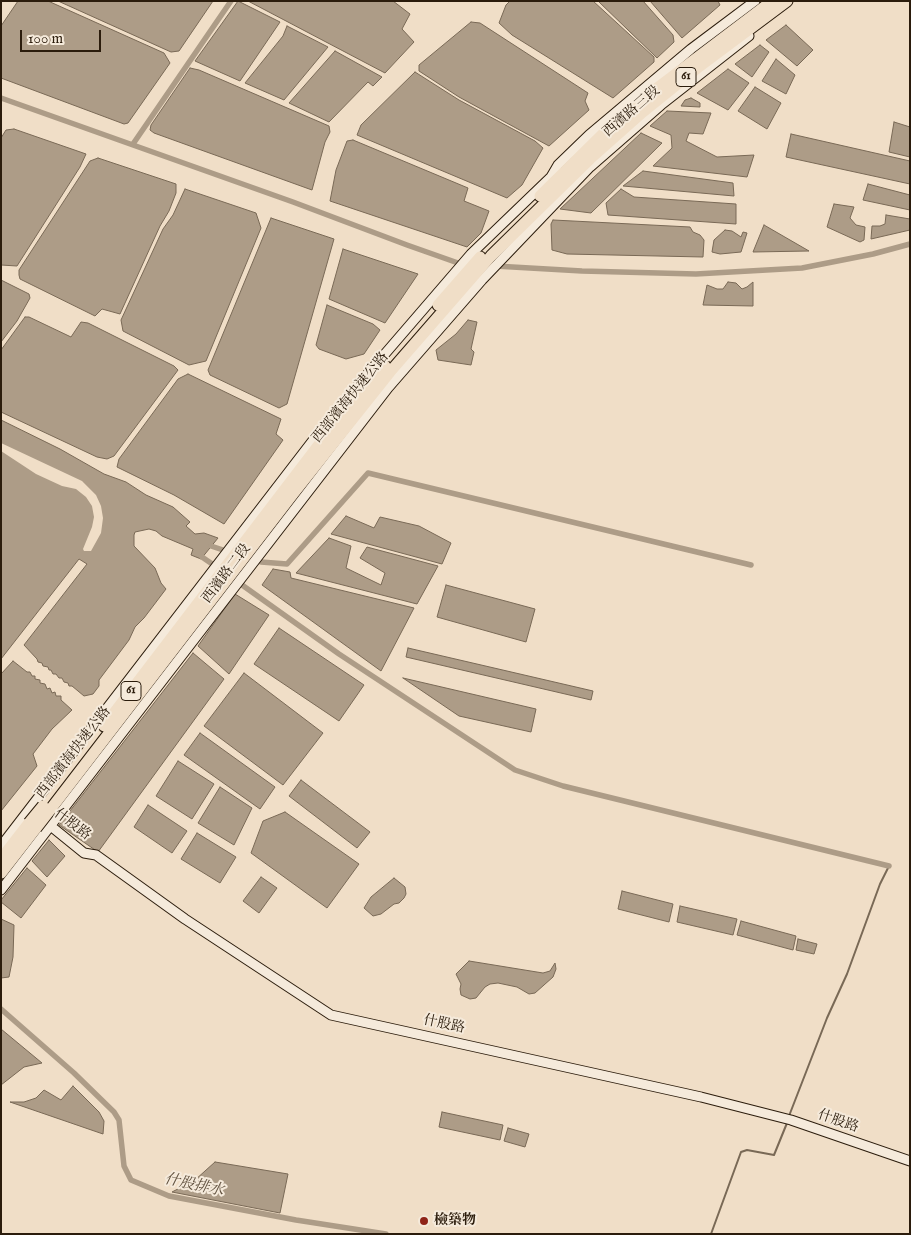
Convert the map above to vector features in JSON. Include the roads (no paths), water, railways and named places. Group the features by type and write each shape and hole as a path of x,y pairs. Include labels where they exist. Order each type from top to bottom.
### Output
{"highway":[{"name":"西部濱海快速公路","path":"1,873 33,825 224,578 317,447 468,276 614,123 686,65 772,1"},
{"name":"61","path":"486,256 508,244 580,173 590,159 643,112 700,66 787,1"},
{"path":"551,177 599,131 614,123"},
{"name":"西部濱海快速公路","path":"1,859 33,825"}],"street":[{"name":"西濱路三段","path":"486,256 551,177 558,165 589,135 691,49 755,1"},
{"name":"西濱路三段","path":"486,256 660,105 795,1"},
{"path":"468,276 486,256"},
{"name":"西濱路二段","path":"1,890 51,826 224,578 239,536 358,385 468,276"},
{"name":"西濱路二段","path":"1,846 26,809 224,578 263,550 388,388 468,276"},
{"name":"什股路","path":"26,809 51,826 84,853 96,855 186,919 330,1015 701,1097 791,1120 910,1161"}],"water":[{"path":"18,1 48,1 164,53 170,63 128,123 124,124 1,78 1,26"},
{"path":"58,1 213,1 179,51 171,52"},
{"path":"238,1 280,22 240,81 195,61"},
{"path":"248,1 393,1 410,14 402,29 414,42 385,73"},
{"path":"510,1 593,1 654,57 654,62 613,98 512,35 499,23 506,5"},
{"path":"598,1 643,1 673,35 674,42 657,58"},
{"path":"650,1 718,1 720,5 682,38"},
{"path":"471,22 480,23 588,93 585,101 589,110 549,146 459,97 419,71 419,65"},
{"path":"786,25 813,50 797,66 766,40"},
{"path":"287,26 328,47 284,100 245,83 283,36"},
{"path":"760,45 769,52 752,77 735,64"},
{"path":"335,51 382,77 373,86 368,82 329,122 289,103"},
{"path":"776,59 795,75 786,94 762,81"},
{"path":"190,68 199,70 329,126 330,132 325,142 312,190 150,130 151,125"},
{"path":"728,69 749,83 728,110 697,93"},
{"path":"415,72 459,100 535,141 543,148 522,185 507,198 357,135 361,125"},
{"path":"755,87 781,103 767,129 738,111"},
{"path":"691,98 700,103 700,107 681,106 685,100"},
{"path":"667,111 711,113 703,134 689,133 686,141 717,157 754,155 747,177 653,166 672,148 671,135 650,126"},
{"path":"894,122 910,127 910,157 889,152"},
{"path":"14,129 86,154 80,167 17,266 1,265 1,138 6,130"},
{"path":"641,133 662,143 591,213 560,209"},
{"path":"791,134 910,161 910,184 786,157"},
{"path":"353,140 468,188 464,201 489,211 481,233 467,247 330,201 336,170 347,141"},
{"path":"98,158 176,184 176,193 120,314 102,309 95,316 20,279 19,270 90,161"},
{"path":"643,171 733,183 734,196 623,186"},
{"path":"868,184 910,195 910,210 863,200"},
{"path":"185,189 256,213 261,228 206,361 189,365 123,331 121,320 163,229 173,215"},
{"path":"621,189 634,197 736,204 736,224 608,215 606,203"},
{"path":"834,204 854,207 850,218 856,225 865,227 864,240 860,242 827,227"},
{"path":"886,215 910,219 910,230 871,239 872,226 885,224"},
{"path":"271,218 334,239 287,404 279,408 210,375 208,370"},
{"path":"553,220 690,227 693,232 700,235 704,240 703,257 567,254 552,250 551,224"},
{"path":"764,225 809,251 753,252"},
{"path":"725,230 732,231 741,237 743,232 747,233 741,252 720,254 712,252 714,240"},
{"path":"343,249 418,274 385,323 329,299"},
{"path":"1,280 29,294 30,298 17,321 1,342"},
{"path":"728,282 736,283 742,289 753,282 753,306 703,305 707,285 723,289"},
{"path":"327,305 373,324 380,330 364,354 346,359 319,349 316,345"},
{"path":"25,317 29,317 71,337 81,322 88,323 174,366 178,370 114,456 107,459 97,457 1,412 1,350"},
{"path":"468,320 477,322 471,349 474,352 471,365 438,360 436,350 456,334"},
{"path":"188,374 281,419 276,434 283,440 224,524 174,495 117,467 119,459 178,379"},
{"path":"1,420 60,449 104,474 126,482 146,495 173,507 190,522 186,526 195,534 204,533 218,538 201,559 191,555 193,549 162,536 156,531 149,529 135,532 134,546 155,568 161,583 166,589 135,627 129,640 99,680 99,686 93,694 84,696 72,686 69,686 62,678 53,674 48,667 38,662 24,645 87,564 79,559 1,659"},
{"path":"346,516 374,528 380,517 419,526 451,543 442,564 331,534"},
{"path":"329,538 351,546 346,568 381,585 385,573 360,558 367,547 438,566 417,604 296,573"},
{"path":"273,569 290,572 291,578 414,608 381,671 262,585"},
{"path":"446,585 535,609 526,642 437,617"},
{"path":"235,594 269,615 229,674 198,646"},
{"path":"279,628 364,685 339,721 254,664"},
{"path":"408,648 593,691 591,700 406,657"},
{"path":"193,653 224,679 98,852 59,825"},
{"path":"13,661 27,672 30,672 32,676 35,676 35,679 40,680 40,683 45,684 47,689 50,688 52,693 55,692 56,696 61,696 61,700 72,710 52,729 33,754 37,766 1,811 1,674"},
{"path":"244,673 323,733 283,785 204,726"},
{"path":"403,678 536,709 531,732 459,716"},
{"path":"200,733 275,787 260,809 184,755"},
{"path":"178,761 214,784 192,819 156,796"},
{"path":"301,780 370,832 357,848 289,796"},
{"path":"220,787 252,808 234,845 198,823"},
{"path":"148,805 187,831 172,853 134,827"},
{"path":"285,812 359,864 327,908 251,853 263,821"},
{"path":"197,833 236,857 220,883 181,859"},
{"path":"49,840 65,856 47,877 32,861"},
{"path":"27,868 46,885 21,918 1,900"},
{"path":"261,877 277,888 259,913 243,901"},
{"path":"394,878 405,887 406,894 404,898 381,914 373,916 364,908 371,897"},
{"path":"622,891 673,904 669,922 618,909"},
{"path":"680,906 737,919 733,935 677,922"},
{"path":"1,919 14,925 13,957 9,977 1,978"},
{"path":"741,921 796,936 793,950 737,935"},
{"path":"798,939 817,944 814,954 796,950"},
{"path":"469,961 543,973 550,971 555,963 556,969 553,977 535,993 529,994 517,987 498,983 490,984 476,998 470,999 461,995 461,984 456,974"},
{"path":"1,1029 42,1063 24,1067 1,1085"},
{"path":"73,1086 99,1112 104,1121 103,1134 10,1102 24,1102 36,1098 44,1090 61,1100"},
{"path":"442,1112 503,1125 500,1140 439,1127"},
{"path":"508,1128 529,1134 525,1147 504,1141"},
{"path":"215,1162 288,1174 280,1213 172,1192 195,1180"}],"waterway":[{"path":"133,144 231,1"},
{"path":"1,98 293,202 407,245 458,263 463,263"},
{"path":"495,266 582,271 696,274 802,268 873,254 910,244"},
{"path":"252,559 261,562 287,564 368,473 751,565"},
{"path":"211,546 229,552"},
{"path":"202,557 218,568"},
{"path":"228,575 339,654 515,770 563,786 889,866"},
{"path":"789,1116 827,1018 847,974 880,884 889,866"},
{"name":"什股排水","path":"1,1009 74,1073 114,1112 119,1120 124,1166 131,1180 169,1196 296,1220 386,1234"},
{"path":"711,1234 741,1152 747,1150 774,1155 787,1123"}],"place":[{"name":"檢築物","path":"424,1221"}]}
